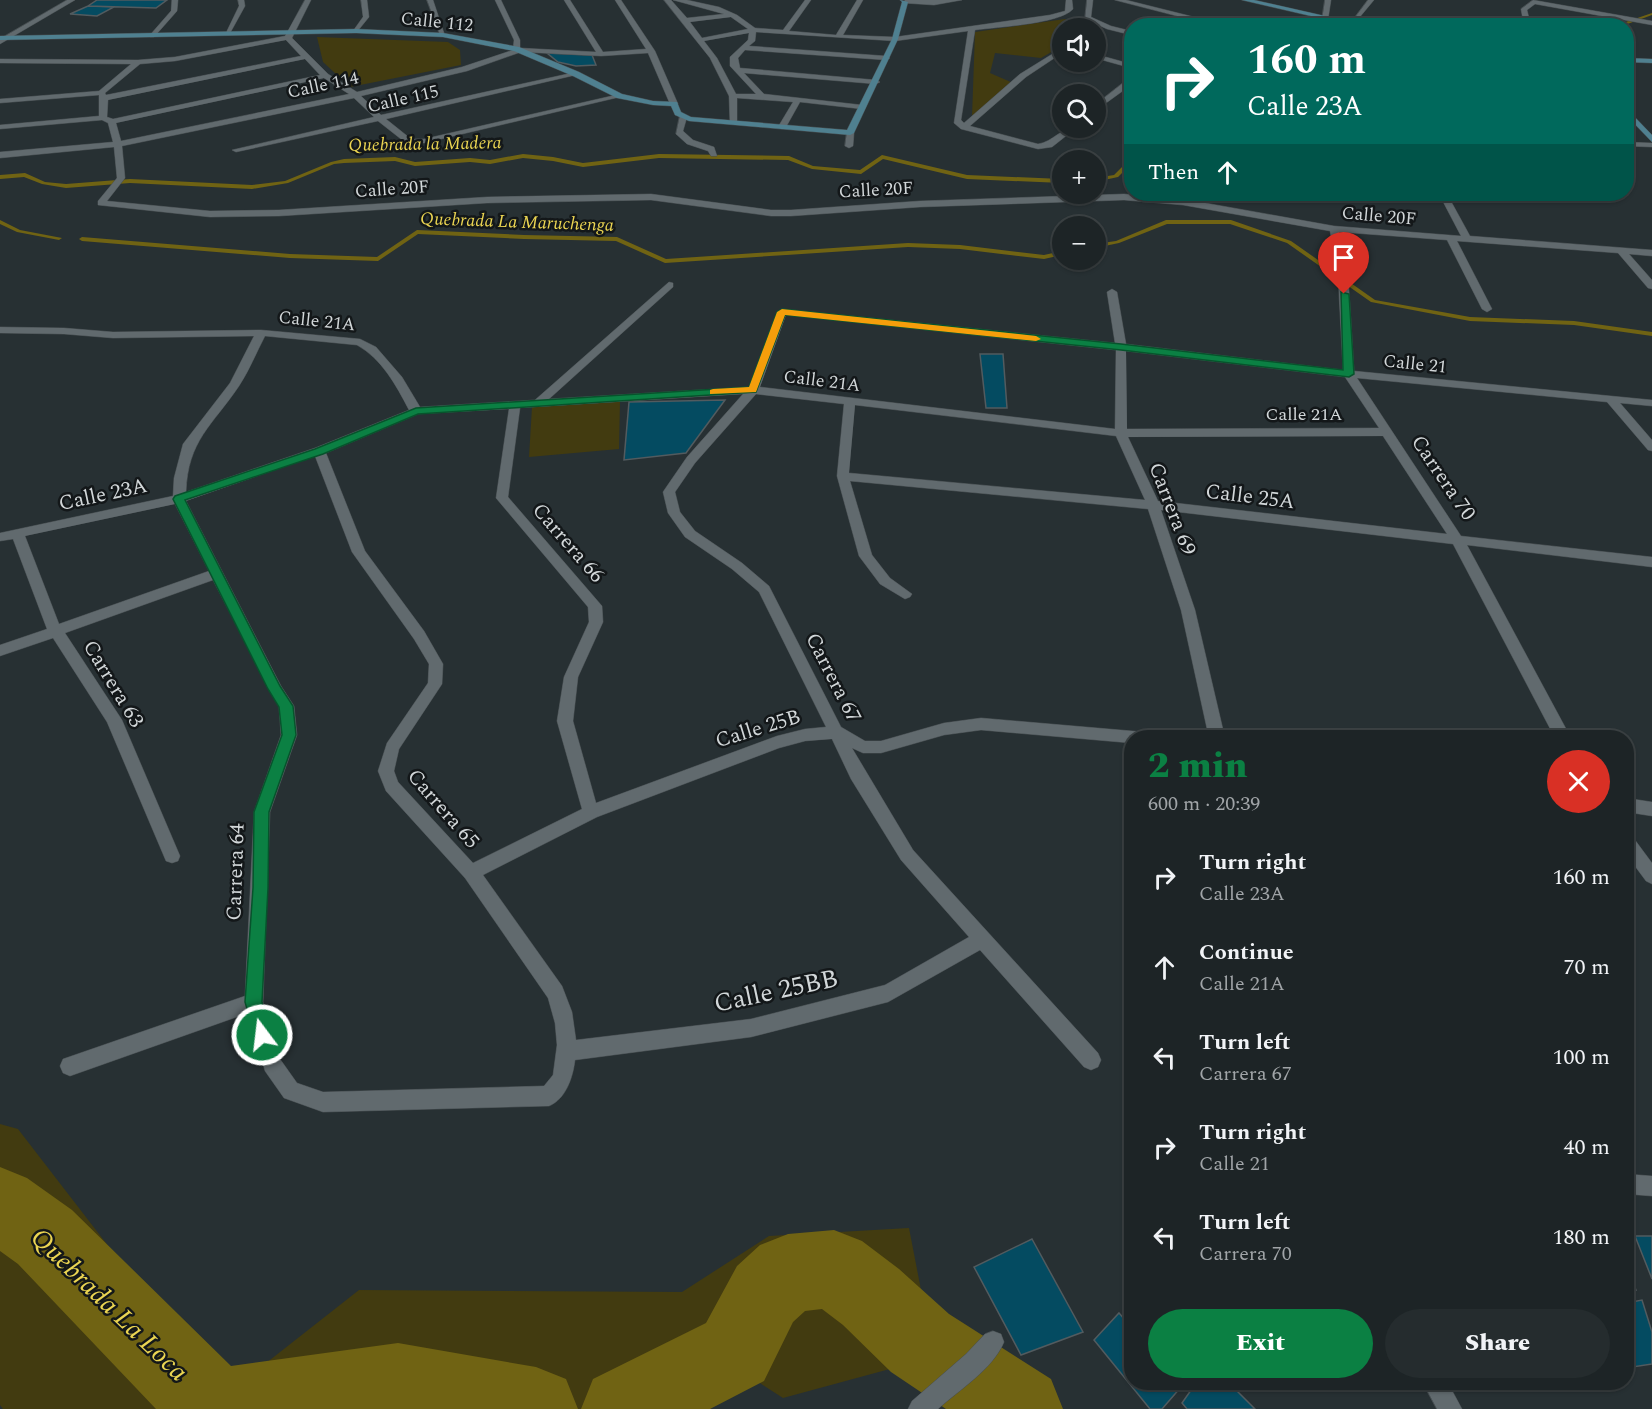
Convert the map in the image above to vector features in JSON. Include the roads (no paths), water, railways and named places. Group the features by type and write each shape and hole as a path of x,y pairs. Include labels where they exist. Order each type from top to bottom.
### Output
{"street":[{"path":"2,39 72,0"},
{"path":"152,36 174,11 175,0"},
{"path":"227,34 242,6 241,0"},
{"path":"308,0 290,35 306,57 325,76 356,95 409,141 416,142 620,96"},
{"path":"357,31 366,17 364,0"},
{"path":"430,0 443,34"},
{"path":"498,0 517,40 518,50"},
{"path":"567,0 601,54"},
{"path":"618,0 651,51 678,113 683,117 850,133"},
{"path":"667,0 713,58 733,96 733,122"},
{"path":"676,0 736,15 753,30"},
{"path":"785,32 808,0"},
{"path":"849,0 864,1"},
{"path":"849,146 850,133 895,39 904,1 934,3 959,0"},
{"path":"701,40 753,30 838,38 895,39 1062,14 1070,9 1069,0"},
{"path":"1090,0 1087,18 1109,28 1124,31"},
{"path":"1118,0 1193,18"},
{"path":"1245,0 1310,18"},
{"path":"1325,18 1328,0"},
{"path":"1356,18 1371,0"},
{"path":"838,38 864,1"},
{"path":"1526,18 1524,9 1536,1 1626,18"},
{"path":"685,20 736,15"},
{"path":"1634,20 1652,23"},
{"path":"972,29 957,118 964,126 1033,147 1049,145 1058,138"},
{"path":"753,30 751,41 734,57 734,66 762,96"},
{"name":"Calle 112","path":"2,39 227,34 290,35 357,31 443,34 518,50 576,74 620,96 653,103 674,104"},
{"name":"Calle 112","path":"0,61 138,62 175,59 290,35"},
{"path":"742,48 886,58"},
{"name":"Calle 114","path":"0,155 118,144 356,95 464,69 518,50 601,54 651,51"},
{"path":"964,126 1052,54"},
{"path":"0,101 102,96 306,57"},
{"path":"1106,59 1124,64"},
{"path":"1634,60 1652,61"},
{"path":"103,118 102,96 138,62"},
{"path":"738,70 876,82"},
{"name":"Calle 115","path":"236,150 576,74"},
{"path":"0,127 103,118 112,122 325,76"},
{"path":"1106,100 1124,86"},
{"path":"733,96 762,96 862,107"},
{"path":"782,127 798,101"},
{"path":"683,117 679,132 690,142 711,149 714,154"},
{"path":"1634,119 1652,140"},
{"path":"112,122 118,144"},
{"name":"Calle 20F","path":"118,144 119,181 101,203 210,214 279,213 487,200 651,197 771,213 790,213 920,204 1124,197"},
{"path":"1634,144 1652,145"},
{"name":"Calle 20F","path":"1171,201 1334,230 1652,253"},
{"path":"1447,201 1467,239"},
{"name":"Carrera 70","path":"1334,230 1343,275 1349,374 1458,541 1559,730"},
{"path":"1451,239 1487,309"},
{"path":"1622,252 1652,286"},
{"path":"539,402 669,285"},
{"name":"Carrera 69","path":"1112,292 1121,347 1121,433 1153,505 1188,610 1215,730"},
{"name":"Calle 21","path":"782,312 1121,347 1349,374 1652,403"},
{"name":"Carrera 67","path":"782,312 753,390 691,460 669,492 674,513 690,534 737,566 764,589 838,732 857,774 907,855 1091,1060"},
{"name":"Calle 21A","path":"0,330 64,331 113,335 261,333 360,342 372,349 398,379 416,411 753,390 1121,433 1385,432"},
{"path":"179,499 180,477 189,444 235,384 261,333"},
{"path":"1611,400 1652,447"},
{"path":"850,402 843,476 867,555 885,581 905,594"},
{"name":"Carrera 66","path":"515,404 502,498 595,606 596,622 571,678 565,721 591,812"},
{"name":"Calle 23A","path":"0,537 179,499 319,452 416,411"},
{"name":"Carrera 65","path":"319,452 359,552 419,635 436,664 435,684 392,747 386,771 392,786 471,873 555,992 563,1010 568,1051 562,1079 549,1096"},
{"name":"Calle 25A","path":"843,476 1153,505 1652,562"},
{"name":"Carrera 64","path":"179,499 275,689 286,706 289,735 262,812 254,1002 272,1064 291,1091 323,1102 549,1096"},
{"name":"Carrera 63","path":"17,533 57,632 114,720 172,856"},
{"path":"0,651 216,574"},
{"path":"838,732 863,747 881,747 944,729 981,724 1124,736"},
{"name":"Calle 25B","path":"471,873 591,812 777,742 805,735 838,732"},
{"path":"1634,806 1652,809"},
{"path":"1634,852 1652,876"},
{"name":"Calle 25BB","path":"568,1051 751,1028 888,993 982,939"},
{"path":"70,1066 254,1002"},
{"path":"1634,1185 1652,1186"},
{"path":"921,1408 974,1362 993,1342"},
{"path":"1440,1390 1450,1409"}],"waterway":[{"name":"Quebrada la Madera","path":"1634,20 1652,14"},
{"name":"Quebrada la Madera","path":"0,177 25,175 44,183 66,186 130,181 252,187 286,182 333,163 344,161 395,159 415,164 470,160 490,162 523,156 583,165 659,156 789,158 812,167 861,172 882,157 967,177 1052,181"},
{"name":"Quebrada la Madera","path":"1106,178 1116,176 1124,168"},
{"name":"Quebrada La Maruchenga","path":"0,222 19,231 59,238"},
{"name":"Quebrada La Maruchenga","path":"1106,244 1117,242 1166,222 1231,222 1289,242 1373,301 1470,319 1574,323 1652,334"},
{"name":"Quebrada La Maruchenga","path":"82,239 290,256 378,259 417,232 617,239 665,261 908,245 960,247 1044,257 1052,255"},
{"name":"Quebrada La Loca","path":"0,1205 45,1237 214,1409"},
{"name":"Quebrada La Loca","path":"623,1409 735,1352 765,1294 788,1273 834,1269 871,1297 920,1343 1021,1409"},
{"name":"Quebrada La Loca","path":"227,1409 398,1385 536,1409"}]}
